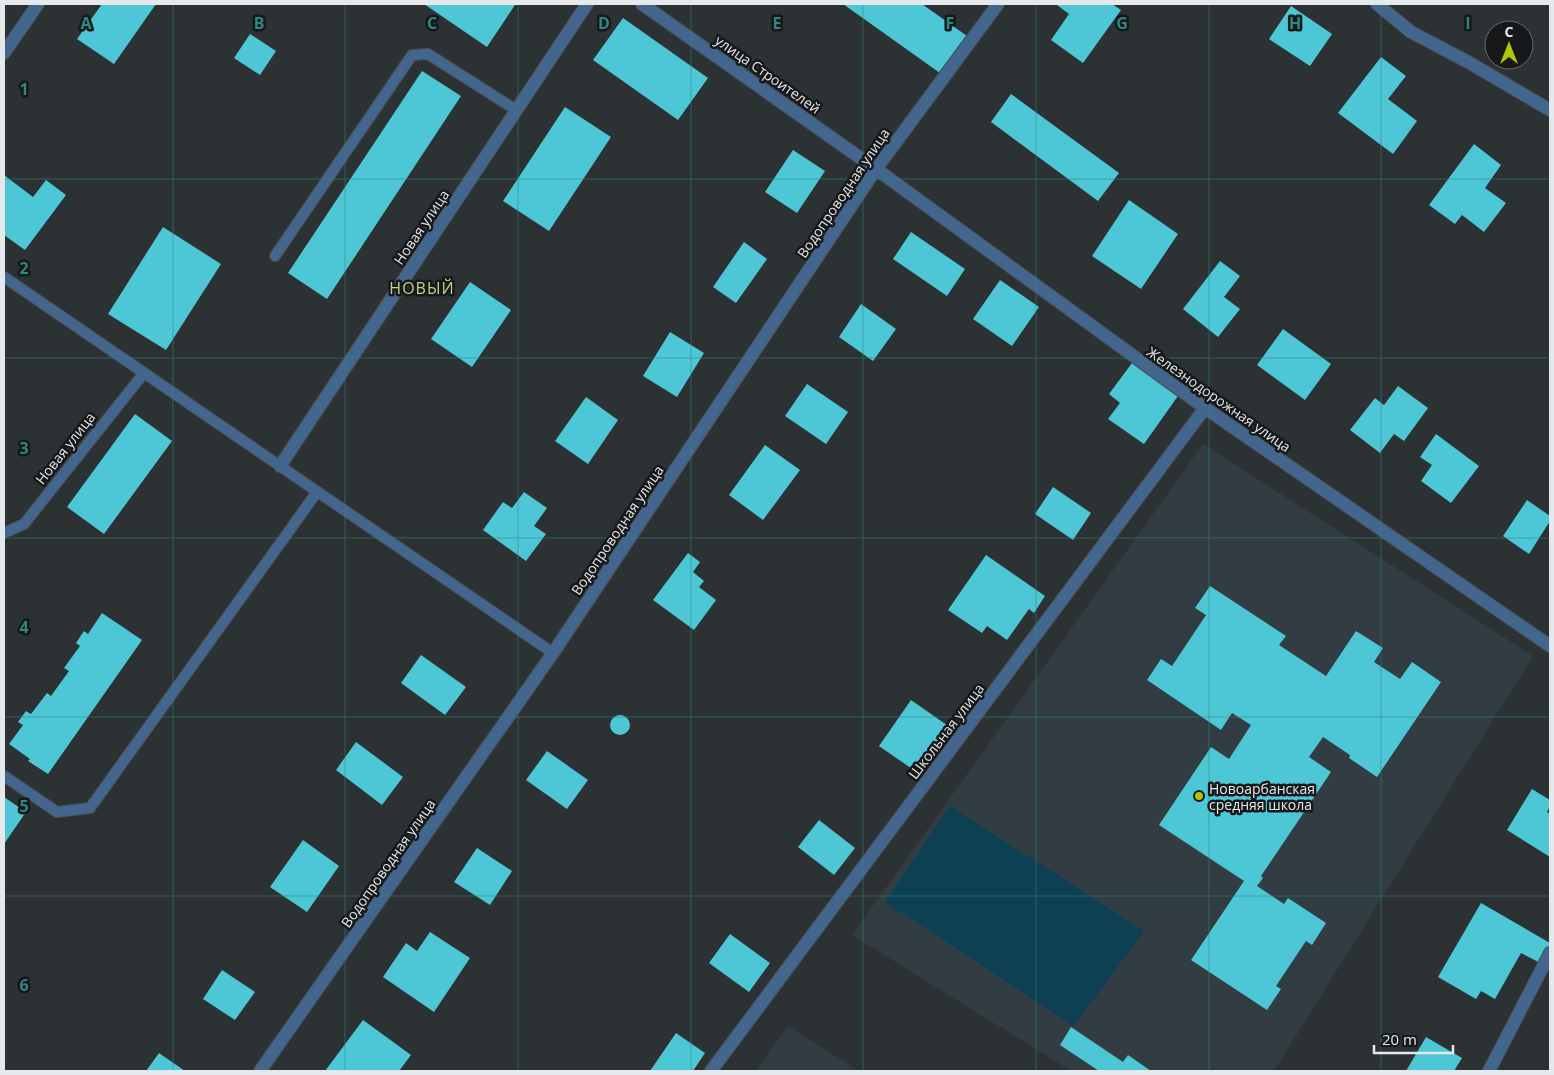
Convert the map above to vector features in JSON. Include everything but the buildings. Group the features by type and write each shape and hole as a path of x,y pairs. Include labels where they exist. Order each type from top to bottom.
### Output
{"street":[{"path":"4,53 38,4"},
{"name":"Новая улица","path":"280,466 587,4"},
{"name":"улица Строителей","path":"642,4 876,169"},
{"name":"Водопроводная улица","path":"260,1071 553,653 876,169 998,4"},
{"path":"1376,4 1411,32 1468,62 1550,110"},
{"name":"Железнодорожная улица","path":"876,169 1206,408 1550,646"},
{"name":"Школьная улица","path":"711,1071 1206,408"},
{"path":"1489,1071 1550,953"}],"lane":[{"path":"276,256 412,55 428,54 516,110"},
{"path":"4,277 553,653"},
{"name":"Новая улица","path":"4,533 24,524 144,373"},
{"path":"4,776 57,812 90,808 317,492"}],"shaded area":[{"name":"Новоарбанская средняя школа","path":"1203,444 1533,656 1274,1071 1071,1071 852,935"},
{"path":"950,806 1144,931 1074,1026 885,902"},
{"path":"788,1026 859,1071 756,1071"}],"place":[{"name":"Новоарбанская средняя школа","path":"1199,796"}],"district":[{"name":"НОВЫЙ","path":"422,288"}]}
